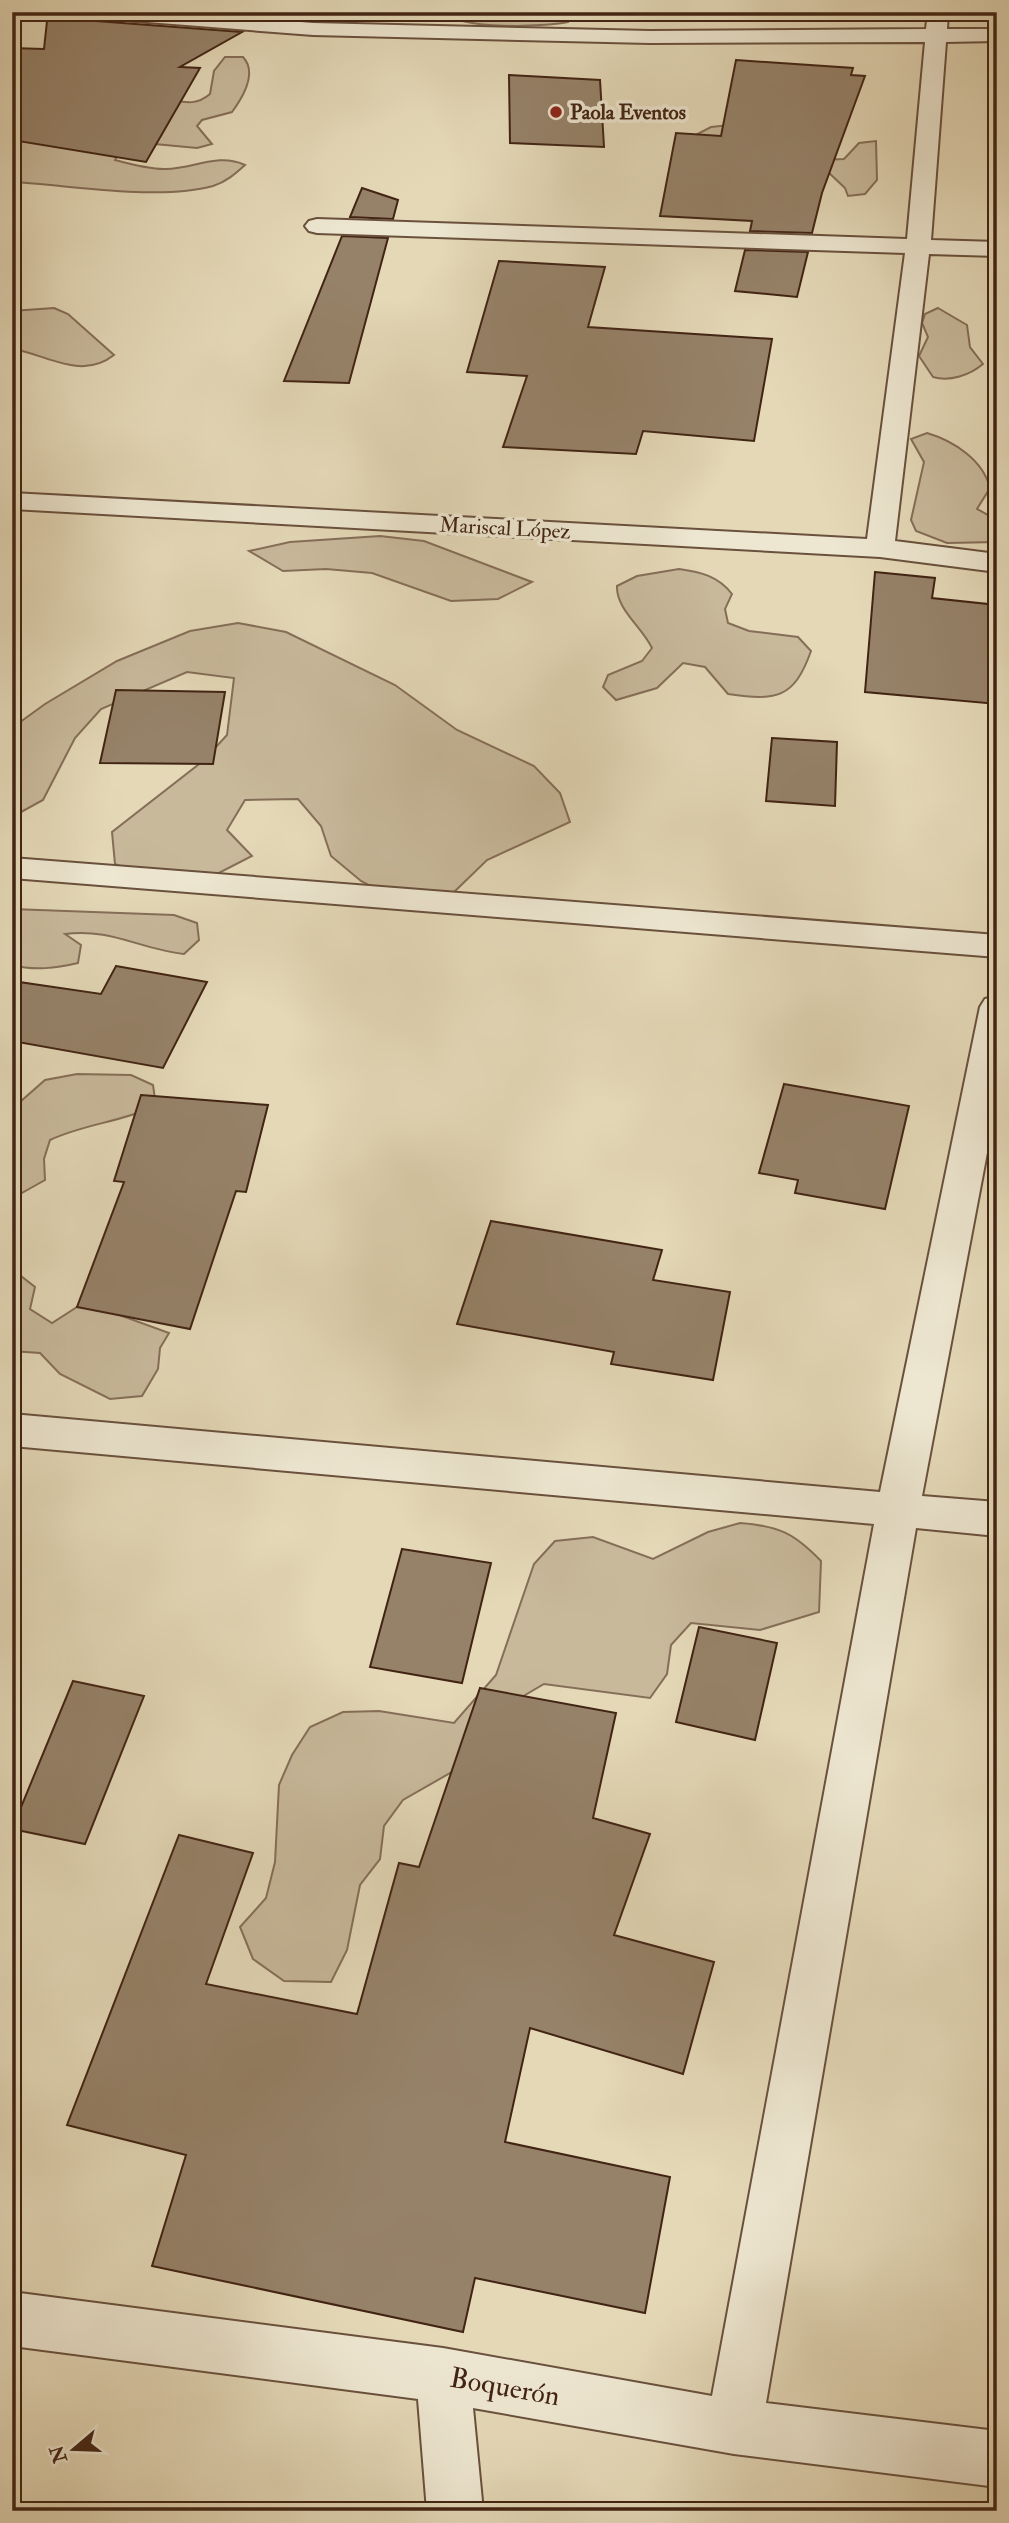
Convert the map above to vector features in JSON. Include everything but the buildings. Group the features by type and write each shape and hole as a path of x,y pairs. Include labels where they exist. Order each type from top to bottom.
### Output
{"street":[{"path":"96,12 313,29 650,37 936,24 997,36"},
{"path":"313,29 337,12"},
{"path":"880,548 918,247 936,24"},
{"path":"317,226 997,249"},
{"name":"Mariscal López","path":"12,501 880,548 997,563"},
{"path":"12,868 997,946"},
{"path":"734,2427 898,1509 997,1007"},
{"path":"12,1430 997,1519"},
{"name":"Boquerón","path":"12,2319 443,2375 734,2427 997,2459"},
{"path":"443,2375 455,2511"}],"shaded area":[{"path":"518,12 524,16 571,16 568,22 557,24 504,26 468,22 446,13"},
{"path":"225,57 243,57 247,63 249,77 232,112 202,120 197,126 212,144 197,148 144,143 118,154 115,160 158,169 174,169 224,160 245,165 226,180 213,186 167,192 114,191 12,182 12,140 172,99 187,102 201,100 210,94 214,71"},
{"path":"730,125 822,160 844,159 859,143 876,141 877,180 865,194 848,196 845,188 828,172 688,139 711,127"},
{"path":"54,308 68,314 114,355 89,366 76,366 12,349 12,311"},
{"path":"938,308 967,325 970,347 983,364 953,378 933,377 919,356 928,337 922,323 925,314"},
{"path":"927,433 966,453 981,469 990,488 977,509 997,520 997,542 947,543 916,531 911,520 924,462 911,439"},
{"path":"380,536 424,541 532,582 498,599 451,601 372,573 326,569 283,571 249,551 290,542"},
{"path":"679,569 708,576 727,588 732,594 725,609 728,623 749,631 798,637 811,651 805,667 790,688 771,696 728,694 705,667 683,663 657,688 616,700 603,687 608,675 642,661 652,648 625,610 617,586 637,576"},
{"path":"238,623 286,632 395,685 457,730 534,766 560,793 570,822 487,860 452,894 400,902 361,881 331,856 321,826 298,799 245,800 227,830 252,856 211,877 154,881 115,864 112,832 203,761 227,735 234,678 187,672 101,709 75,738 43,800 12,817 12,728 45,704 117,661 190,631"},
{"path":"12,909 174,915 197,923 199,940 184,954 111,936 65,934 81,945 78,963 45,968 21,967 12,965"},
{"path":"77,1074 131,1075 153,1085 156,1106 50,1140 44,1159 45,1180 20,1194 12,1192 12,1109 45,1080"},
{"path":"12,1269 35,1287 30,1309 52,1323 77,1307 106,1310 169,1333 160,1348 158,1369 142,1396 110,1399 60,1374 40,1353 12,1351"},
{"path":"740,1523 765,1526 794,1537 821,1561 819,1612 760,1630 691,1623 671,1645 667,1674 650,1698 544,1684 515,1701 464,1765 403,1800 384,1826 380,1859 360,1885 347,1950 331,1982 284,1981 253,1959 240,1927 266,1898 275,1862 279,1785 292,1755 310,1727 343,1712 379,1711 454,1723 496,1675 534,1564 555,1541 593,1537 653,1559 708,1532"}],"place":[{"name":"Paola Eventos","path":"556,112"}]}
